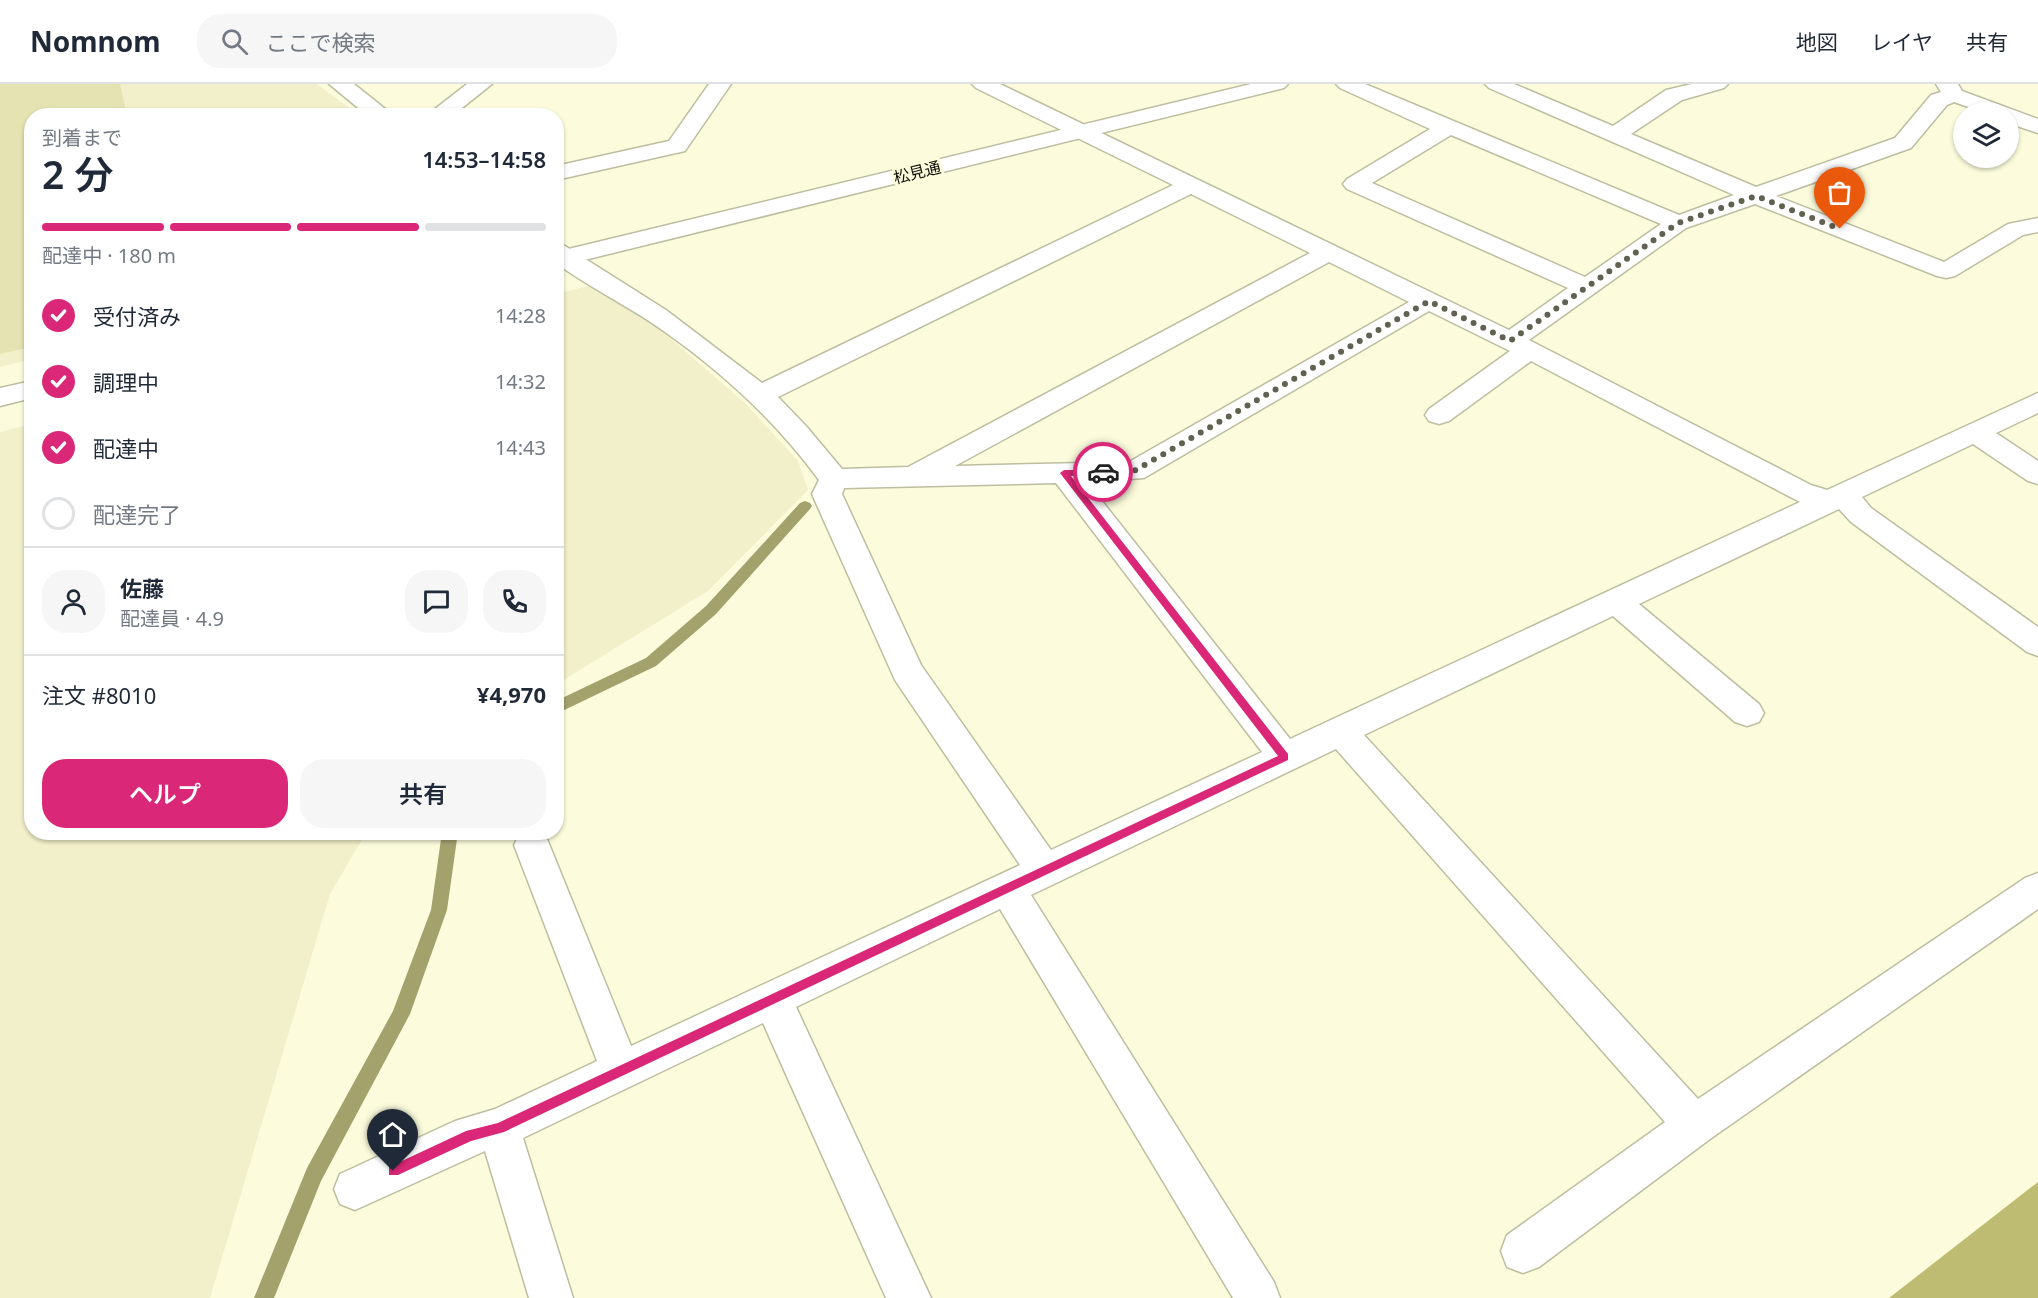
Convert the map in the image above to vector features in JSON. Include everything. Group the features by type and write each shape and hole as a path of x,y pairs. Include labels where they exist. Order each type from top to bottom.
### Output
{"street":[{"path":"340,84 372,108"},
{"path":"448,108 481,84"},
{"path":"564,171 677,146 720,84"},
{"path":"983,84 1520,346 1801,492 1837,498 2038,644"},
{"name":"松見通","path":"564,256 1277,84"},
{"path":"1347,84 1447,128"},
{"path":"1496,84 1756,196 1946,271 2016,229 2038,225"},
{"path":"1616,134 1674,95 1717,84"},
{"path":"1439,414 1586,287 1678,223 1903,143 1939,100 1951,90 1979,102"},
{"path":"2019,119 2038,126"},
{"path":"1586,287 1355,184 1450,126 1678,223"},
{"path":"760,394 1192,185"},
{"path":"911,478 1329,252"},
{"path":"564,260 657,315 760,394 816,453 834,479"},
{"path":"834,479 1134,471 1429,301"},
{"path":"0,397 24,391"},
{"path":"355,1189 470,1135 499,1128 621,1071 2038,402"},
{"path":"1974,432 2038,474"},
{"path":"1064,473 1285,757"},
{"path":"834,479 827,494 907,670 1044,870"},
{"path":"1617,602 1747,713"},
{"path":"1341,732 1695,1125"},
{"path":"532,845 621,1071"},
{"path":"1007,888 1258,1298"},
{"path":"1523,1251 1695,1125 2038,889"},
{"path":"772,999 909,1298"},
{"path":"499,1128 551,1298"}],"shaded area":[{"path":"0,84 317,84 350,108 24,108 24,361 0,367"},
{"path":"0,84 120,84 125,108 24,108 24,349 0,354"},
{"path":"595,284 653,323 746,404 798,461 808,490 708,591 564,680 564,292"},
{"path":"24,426 24,840 362,840 330,894 210,1298 0,1298 0,432"},
{"path":"2038,1182 2038,1298 1889,1298"}],"waterway":[{"path":"564,704 651,662 711,610 805,506"},
{"path":"264,1298 314,1175 401,1014 439,910 449,840"}],"way so far":[{"path":"1103,472 1134,471 1429,301 1510,341 1678,223 1756,196 1840,229"}],"route":[{"path":"393,1171 470,1135 499,1128 1285,757 1064,473 1103,472"}]}
